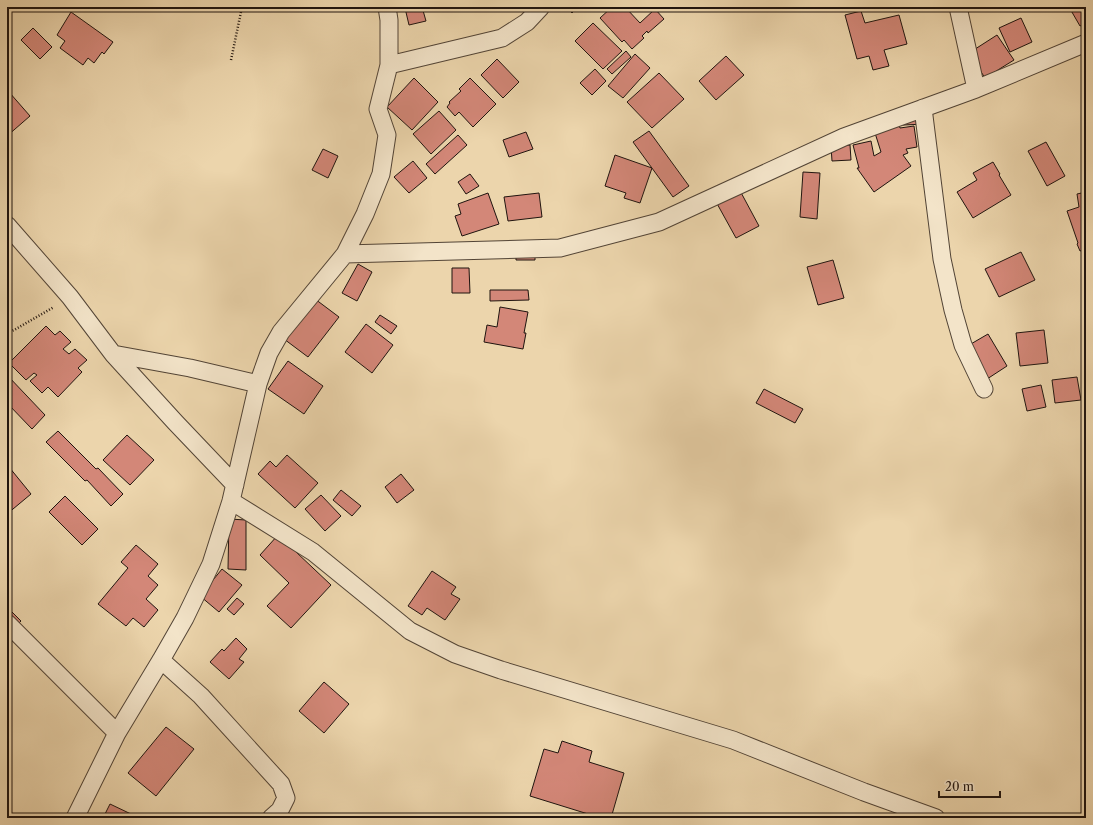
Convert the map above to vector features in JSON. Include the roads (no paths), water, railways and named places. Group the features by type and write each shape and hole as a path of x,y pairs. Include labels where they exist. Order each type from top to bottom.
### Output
{"street":[{"path":"74,818 117,733 185,618 211,564 233,493 258,384 269,353 281,332 345,254 365,214 381,174 387,135 378,109 389,65 389,20 387,7"},
{"path":"389,65 502,38 527,22 541,7"},
{"path":"958,7 976,89"},
{"path":"345,254 560,248 659,222 844,137 976,89 1086,43"},
{"path":"923,108 942,259 952,310 963,345 984,389"},
{"path":"7,225 70,297 113,354 175,422 233,493 313,552 410,631 455,654 501,670 733,740 864,792 936,818"},
{"path":"113,354 190,368 258,384"},
{"path":"7,623 117,733"},
{"path":"161,660 201,696 282,784 286,798 280,810 272,818"}]}
